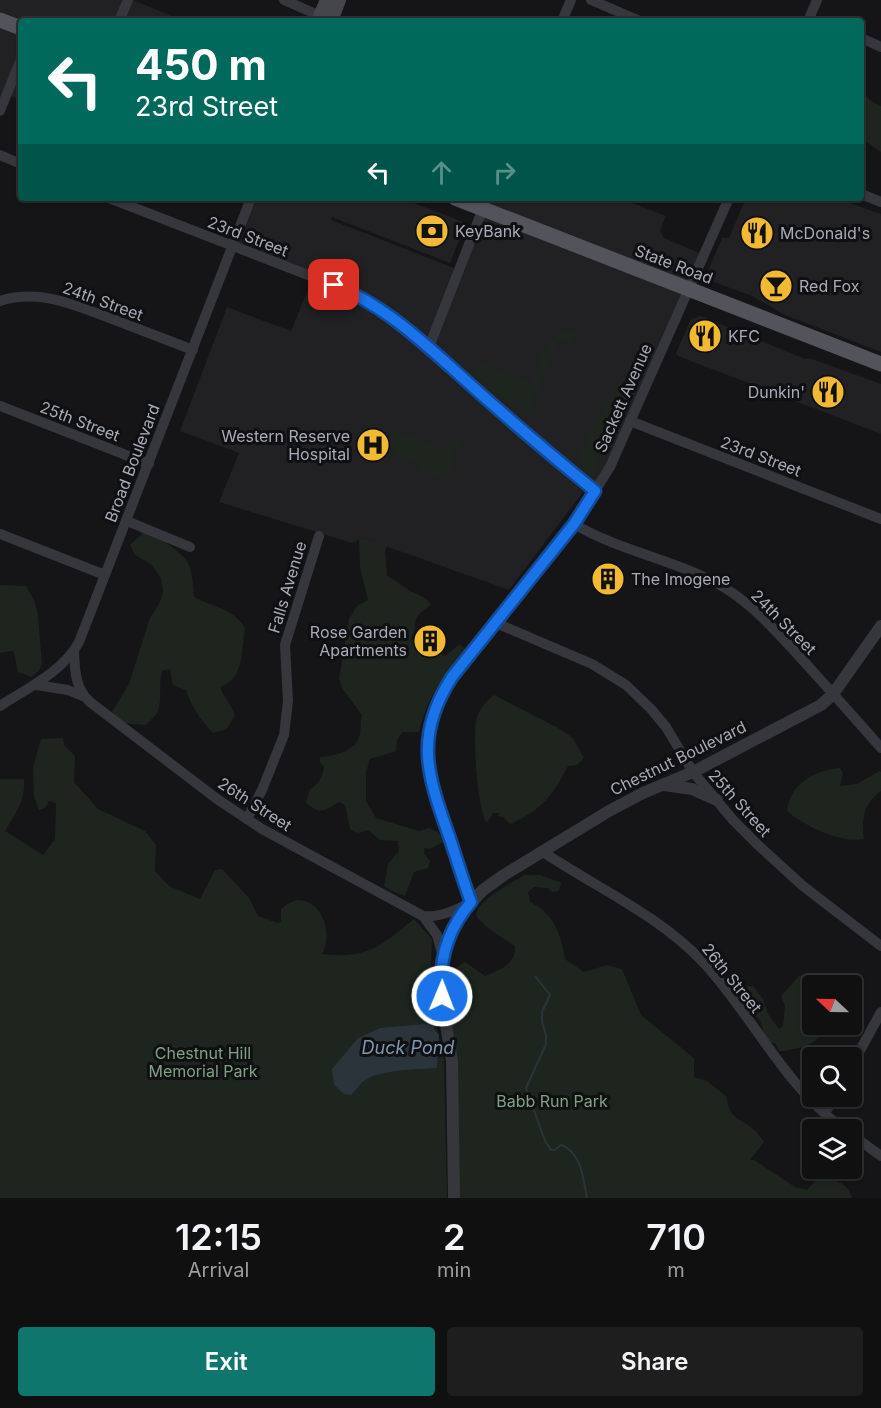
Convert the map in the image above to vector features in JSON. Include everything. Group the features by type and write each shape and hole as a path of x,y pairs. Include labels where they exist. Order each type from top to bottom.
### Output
{"main road":[{"path":"327,0 327,18"},
{"path":"328,18 339,0"},
{"path":"0,20 18,27"},
{"name":"State Road","path":"485,203 690,289 881,364"}],"street":[{"path":"120,18 128,0"},
{"path":"284,0 323,18"},
{"path":"563,18 571,0"},
{"path":"591,0 633,18"},
{"path":"809,18 817,0"},
{"path":"864,39 881,47"},
{"path":"0,111 18,66"},
{"path":"0,155 18,163"},
{"path":"864,195 881,202"},
{"name":"23rd Street","path":"117,201 362,298 385,312 429,347 595,491"},
{"name":"Broad Boulevard","path":"0,706 36,685 74,652 251,201"},
{"name":"Sackett Avenue","path":"471,902 429,774 427,738 433,712 452,677 574,524 610,467 728,201"},
{"path":"429,347 485,203"},
{"name":"24th Street","path":"0,301 39,296 65,301 193,350"},
{"name":"25th Street","path":"0,406 149,464"},
{"name":"23rd Street","path":"630,421 881,519"},
{"path":"127,521 190,547"},
{"name":"24th Street","path":"574,524 728,590 756,611 881,748"},
{"path":"0,534 105,575"},
{"name":"Falls Avenue","path":"247,819 262,790 284,735 288,701 285,645 319,536"},
{"name":"25th Street","path":"496,623 592,664 626,685 642,699 666,727 693,772 758,845 786,872 881,946"},
{"name":"Chestnut Boulevard","path":"471,902 504,875 609,811 693,772 816,709 833,694 881,627"},
{"path":"74,652 76,680 85,697"},
{"name":"26th Street","path":"36,685 68,690 85,697 155,752 247,819 423,916 437,935 443,957"},
{"path":"663,784 692,789 717,800"},
{"name":"26th Street","path":"543,852 639,910 682,942 717,977 789,1075 832,1119"},
{"path":"423,916 439,915 471,902"},
{"path":"454,1198 453,1060 443,1007 441,978 443,957 454,927 471,902"},
{"path":"862,1047 881,1012"},
{"path":"825,1113 829,1107"},
{"path":"862,1142 881,1156"}],"shaded area":[{"path":"0,0 133,0 177,18 18,18 18,99 7,95 0,111"},
{"path":"250,201 409,201 466,223 450,263 332,217 331,220 459,270 486,201 628,201 666,216 660,231 664,238 704,255 595,491 385,312 233,246"},
{"path":"745,201 844,201 881,214 881,352 785,315 752,296 714,282 709,277 708,271 722,238 729,238"},
{"name":"Western Reserve Hospital","path":"310,285 362,307 404,335 583,492 509,590 363,538 352,543 219,502 239,453 180,431 227,307 291,331"},
{"path":"701,316 805,359 809,358 881,384 881,434 678,356 676,353 691,319"}],"green space":[{"path":"864,93 871,101 881,106 881,152 867,142 864,142"},
{"path":"561,328 578,334 573,346 559,340 526,419 472,372 482,363 532,383 541,362 537,360 541,350 545,350 547,345 550,345 554,334 559,333"},
{"path":"616,383 631,389 592,476 577,462 596,418 600,419"},
{"path":"393,429 445,449 450,437 463,443 458,453 454,452 452,457 456,459 450,474 446,473 444,478 418,468 419,464 391,453 393,448 386,446"},
{"path":"144,532 168,545 185,558 191,571 194,597 228,612 245,628 238,670 228,683 220,687 235,715 227,729 213,733 197,713 186,690 173,685 170,669 162,671 159,708 146,725 123,723 112,712 129,684 150,618 160,602 163,591 161,578 151,564 135,555 130,545"},
{"path":"363,538 387,546 385,550 387,576 425,598 431,605 419,614 411,639 445,656 460,644 465,649 437,688 426,709 419,732 402,732 397,740 396,751 370,759 366,772 366,801 376,818 419,831 429,828 441,836 443,842 430,849 424,848 424,853 430,861 428,868 414,872 405,896 384,886 388,864 399,851 398,841 380,840 368,830 358,833 350,829 345,805 339,802 322,810 315,809 306,803 310,789 318,783 322,774 324,767 320,762 320,757 344,752 355,745 360,734 362,715 342,688 339,679 349,619 357,606 368,600 360,567 359,539"},
{"path":"0,585 26,586 35,602 42,664 38,672 31,677 18,672 12,651 0,653"},
{"path":"494,695 573,738 584,758 577,765 568,766 551,794 538,808 510,824 503,817 498,816 499,813 493,813 487,823 483,815 478,788 475,738 477,717 484,704"},
{"name":"Chestnut Hill Memorial Park","path":"63,738 64,745 75,756 74,782 98,809 145,831 156,845 155,871 169,886 200,899 215,870 222,869 249,898 258,916 278,923 281,921 281,909 290,902 297,900 306,902 320,912 324,920 327,938 322,954 363,952 383,943 414,919 432,939 430,989 434,998 433,1009 444,1059 447,1198 0,1198 0,779 24,779 22,800 5,831 43,855 55,839 56,803 49,801 45,808 39,810 34,797 33,767 41,739"},
{"path":"840,768 843,774 840,786 857,784 881,772 881,791 867,806 865,812 864,839 845,839 834,836 803,822 787,811 793,793 805,780 821,772"},
{"name":"Babb Run Park","path":"525,875 540,875 562,883 558,891 552,892 548,888 534,887 528,892 530,902 545,912 555,926 565,959 584,972 607,965 622,969 641,1015 694,1058 694,1077 707,1081 727,1097 730,1110 736,1118 755,1131 764,1142 750,1160 754,1160 795,1187 807,1190 817,1179 835,1180 847,1188 852,1198 454,1198 454,1104 442,997 450,993 452,975 465,962 485,976 506,966 513,958 515,946 477,917 480,906 504,887"},
{"path":"799,976 802,976 802,1035 822,1035 808,1044 779,1051 775,1043 767,1043 760,1020 741,1002 736,988 753,986 763,999 768,1014 779,1029 783,1026 785,1006 781,996"}],"water":[{"name":"Duck Pond","path":"434,1025 439,1035 437,1068 378,1074 362,1082 351,1095 344,1094 334,1085 332,1069 358,1038 380,1028"}],"waterway":[{"path":"536,977 550,995 542,1012 546,1044 526,1088 545,1141 551,1150 561,1145 568,1149 577,1160 583,1175 587,1198"}],"place":[{"name":"KeyBank","path":"432,231"},
{"name":"McDonald's","path":"757,233"},
{"name":"Red Fox","path":"776,286"},
{"name":"KFC","path":"705,336"},
{"name":"Dunkin'","path":"828,392"},
{"name":"Western Reserve Hospital","path":"373,445"},
{"name":"The Imogene","path":"608,579"},
{"name":"Rose Garden Apartments","path":"430,641"}],"route":[{"path":"334,285 374,304 385,312 429,347 595,491 574,524 452,677 433,712 427,738 429,774 471,902 450,934 446,946 441,978 442,996"}]}
